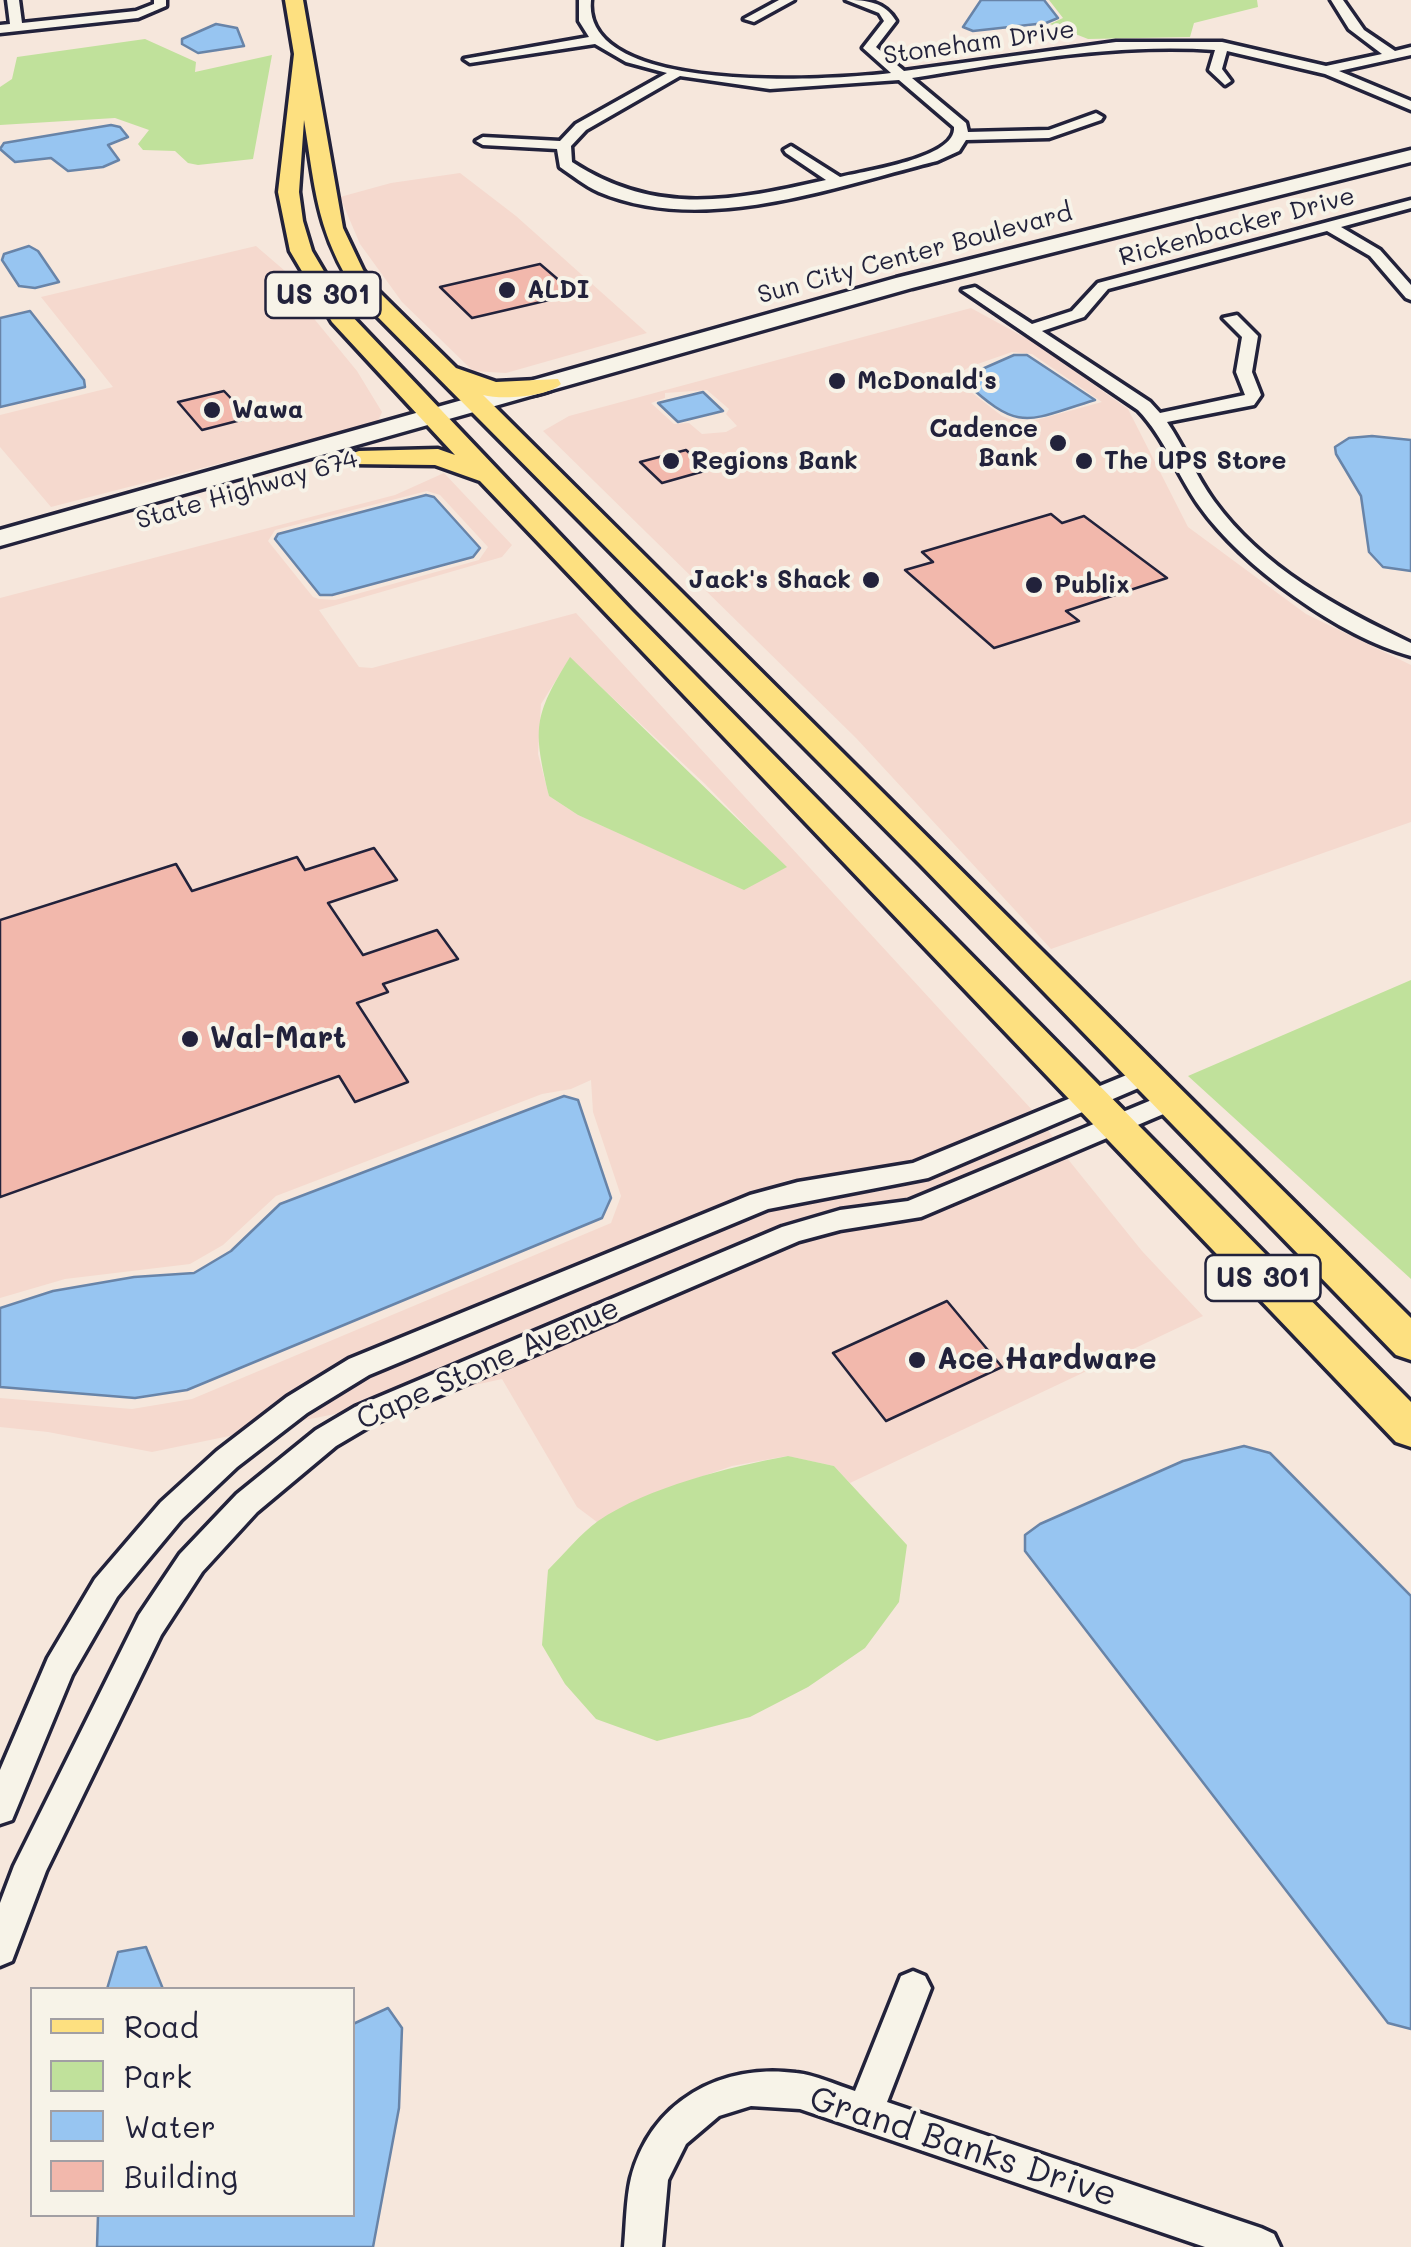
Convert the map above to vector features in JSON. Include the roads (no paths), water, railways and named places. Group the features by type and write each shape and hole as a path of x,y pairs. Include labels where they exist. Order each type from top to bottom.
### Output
{"main road":[{"name":"US 301","path":"294,0 312,88 325,194 340,247 370,296 1411,1344"},
{"name":"US 301","path":"303,54 287,183 290,216 299,252 340,317 1411,1430"},
{"name":"Sun City Center Boulevard","path":"486,412 549,384 904,283 1411,156"},
{"path":"1200,232 1411,178"},
{"path":"961,293 962,276 1110,236 1141,223"},
{"name":"Sun City Center Boulevard","path":"961,293 1008,280"},
{"name":"Sun City Center Boulevard","path":"486,412 881,314"},
{"path":"442,369 493,390 549,384"},
{"name":"State Highway 674","path":"4,553 486,412"},
{"name":"State Highway 674","path":"4,553 359,458 444,425"},
{"path":"359,458 438,456 492,479"}],"street":[{"path":"13,0 17,27"},
{"path":"0,28 138,14 160,6 160,0"},
{"path":"470,59 595,40 585,23 584,0"},
{"path":"750,19 788,0"},
{"path":"564,144 565,164 583,181 607,192 666,203 738,201 932,158 954,148 962,136 961,126 869,48 890,21 884,12 852,0"},
{"path":"1338,0 1346,22 1361,37 1393,54"},
{"name":"Stoneham Drive","path":"595,40 619,54 676,73 790,86 848,84 1121,46 1222,46 1293,58 1329,69 1411,106"},
{"path":"1222,46 1215,70 1225,81"},
{"path":"1329,69 1411,50"},
{"path":"483,141 564,144 582,127 676,73"},
{"path":"962,136 1038,135 1079,128 1096,116"},
{"path":"791,150 835,180"},
{"path":"657,221 666,203"},
{"name":"Rickenbacker Drive","path":"1030,330 1078,314 1103,286 1411,204"},
{"path":"1327,225 1375,252 1411,295"},
{"path":"961,293 1030,330 1157,419 1206,504 1238,541 1285,580 1336,612 1411,650"},
{"path":"1157,419 1248,401 1253,395 1244,372 1250,336 1230,318"},
{"name":"Cape Stone Avenue","path":"0,1949 31,1866 150,1625 190,1563 246,1503 326,1438 426,1387 791,1234 840,1220 912,1210 1102,1112 1158,1088"},
{"name":"Cape Stone Avenue","path":"0,1808 58,1668 106,1588 171,1510 297,1405 359,1367 759,1202 792,1190 879,1182 918,1172 1102,1112"},
{"path":"865,2113 913,1988"},
{"name":"Grand Banks Drive","path":"642,2247 650,2178 673,2131 709,2102 751,2088 800,2091 1260,2247"}],"water":[{"path":"981,0 1044,0 1058,18 1046,23 973,31 963,27"},
{"path":"216,24 237,28 244,46 198,53 182,44 182,39"},
{"path":"111,125 120,127 128,137 108,145 119,160 103,167 68,171 51,158 15,162 0,149 4,143"},
{"path":"29,246 38,251 59,282 35,288 19,286 2,260 4,254"},
{"path":"30,311 84,380 85,387 0,407 0,318"},
{"path":"1014,355 1027,355 1095,400 1026,418 1000,410 965,382 964,377"},
{"path":"703,392 723,411 678,422 658,403"},
{"path":"1349,438 1411,440 1411,571 1383,567 1369,552 1361,496 1336,454 1335,447"},
{"path":"426,495 434,497 480,548 473,557 320,595 275,539 278,534"},
{"path":"564,1096 578,1100 611,1198 602,1218 187,1390 135,1398 0,1387 0,1308 53,1291 134,1277 194,1273 231,1251 280,1204"},
{"path":"1244,1446 1270,1453 1411,1596 1411,2029 1388,2023 1025,1551 1025,1535 1040,1524 1183,1461"},
{"path":"146,1947 162,1987 108,1987 118,1952"},
{"path":"388,2008 402,2028 399,2108 373,2247 97,2247 98,2217 355,2217 355,2023"}],"place":[{"name":"ALDI","path":"507,290"},
{"name":"McDonald's","path":"837,381"},
{"name":"Wawa","path":"212,410"},
{"name":"Cadence Bank","path":"1058,443"},
{"name":"Regions Bank","path":"671,461"},
{"name":"The UPS Store","path":"1084,461"},
{"name":"Jack's Shack","path":"871,580"},
{"name":"Publix","path":"1034,585"},
{"name":"Wal-Mart","path":"190,1039"},
{"name":"Ace Hardware","path":"917,1360"}]}
